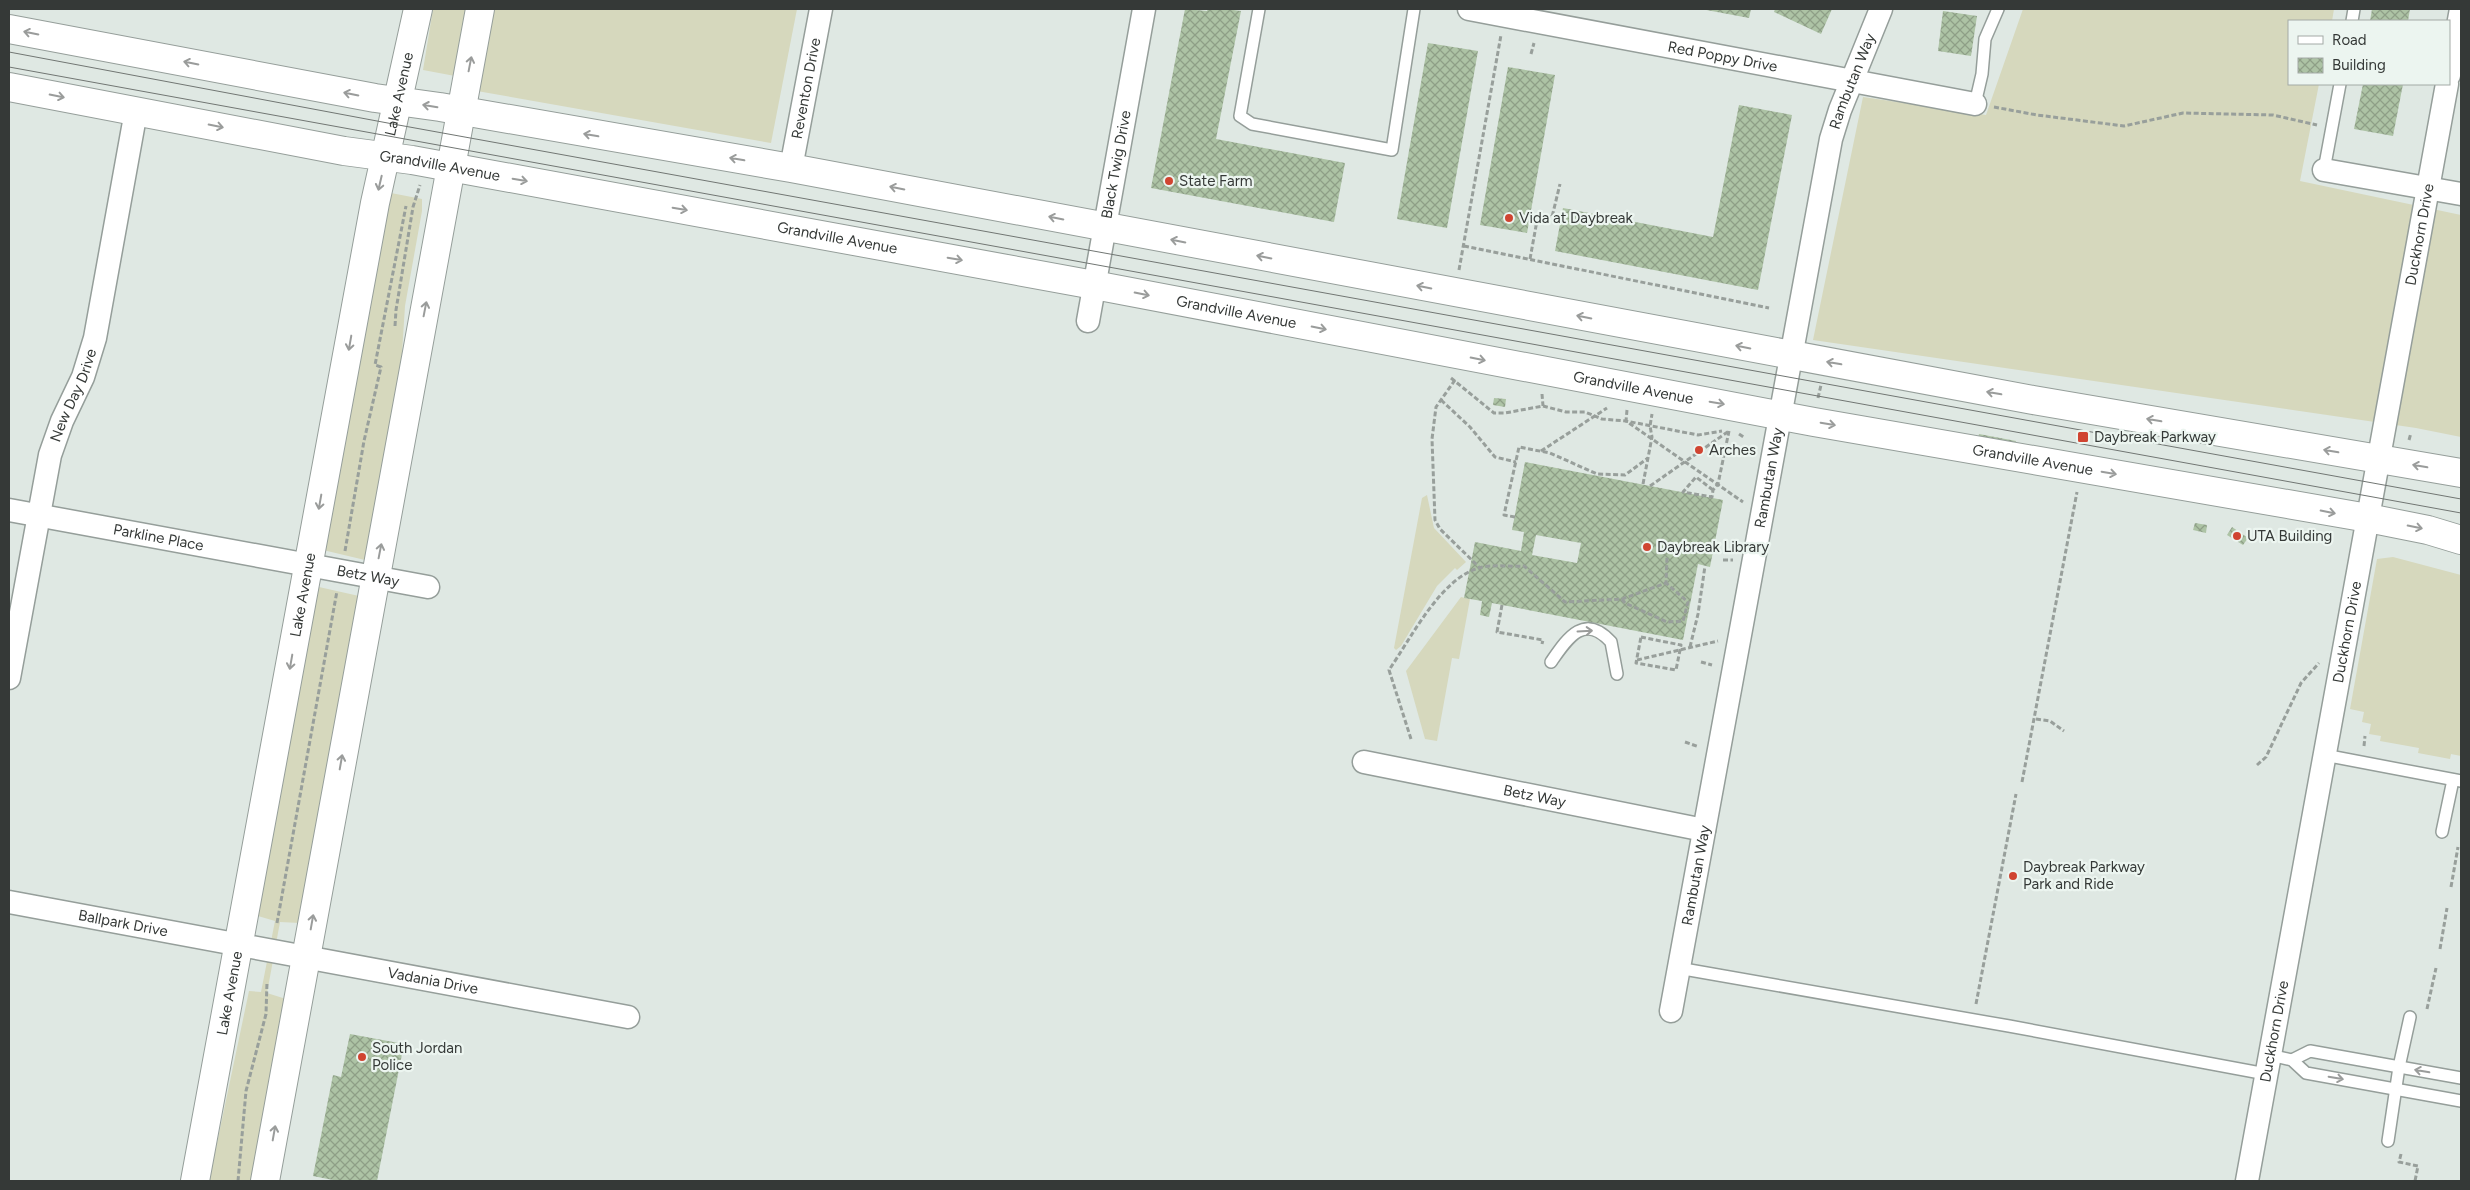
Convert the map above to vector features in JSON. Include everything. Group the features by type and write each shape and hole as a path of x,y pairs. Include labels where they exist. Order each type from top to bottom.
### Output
{"street":[{"name":"Lake Avenue","path":"195,1181 308,566 386,156 418,9"},
{"path":"265,1181 480,9"},
{"name":"Reventon Drive","path":"791,168 821,9"},
{"name":"Black Twig Drive","path":"1088,321 1144,9"},
{"name":"Red Poppy Drive","path":"1469,9 1975,104"},
{"name":"Rambutan Way","path":"1671,1011 1831,139 1881,9"},
{"path":"2450,70 2461,9"},
{"path":"9,29 399,101 791,168 1791,355 2461,473"},
{"name":"Duckhorn Drive","path":"2247,1181 2447,85"},
{"name":"Grandville Avenue","path":"9,87 344,151 451,167 1094,285 1780,415 2368,518 2428,530 2461,540"},
{"name":"New Day Drive","path":"9,678 52,447 83,377 95,338 136,111"},
{"path":"2324,170 2461,194"},
{"name":"Parkline Place","path":"9,510 308,566"},
{"name":"Betz Way","path":"308,566 428,588"},
{"name":"Betz Way","path":"1364,762 1704,830"},
{"name":"Ballpark Drive","path":"9,902 238,945"},
{"name":"Vadania Drive","path":"238,945 628,1017"}],"lane":[{"path":"1259,9 1240,116 1252,124 1392,150 1414,9"},
{"path":"1975,104 1982,74 1985,39 1998,9"},
{"path":"2324,170 2340,85"},
{"path":"1551,662 1567,638 1576,631 1586,629 1601,633 1611,642 1617,674"},
{"path":"2324,755 2457,780 2442,832"},
{"path":"1678,968 2009,1026 2268,1065 2292,1060 2310,1050 2461,1078"},
{"path":"2388,1141 2399,1067 2410,1017"},
{"path":"2292,1060 2306,1073 2461,1101"}],"path":[{"path":"1459,271 1502,30"},
{"path":"1975,104 2037,116 2124,126 2183,113 2273,115 2332,129"},
{"path":"1530,259 1538,215 1552,217 1560,184"},
{"path":"277,922 364,440 381,367 374,365 406,206"},
{"path":"1464,246 1769,308"},
{"path":"1444,373 1494,413 1506,414 1543,406 1566,412 1584,412 1602,420 1626,420 1698,434 1732,429 1729,431 1718,484 1713,490 1712,497 1683,492 1696,477 1713,490"},
{"path":"1458,375 1436,408 1432,439 1435,520 1440,529 1479,568"},
{"path":"1541,389 1543,406"},
{"path":"1441,400 1470,427 1495,457 1516,462"},
{"path":"1541,452 1608,407"},
{"path":"1643,484 1652,437 1650,426 1653,408"},
{"path":"1626,420 1744,502"},
{"path":"1650,486 1729,431"},
{"path":"1515,517 1504,515 1520,447 1541,452 1597,474 1625,474 1648,458"},
{"path":"2022,782 2036,719 2078,485"},
{"path":"1666,583 1667,557"},
{"path":"1723,560 1734,560"},
{"path":"1412,739 1389,670 1442,592 1460,576 1479,568 1524,566 1565,602 1622,599 1666,583"},
{"path":"1690,647 1698,614 1705,566"},
{"path":"1622,599 1625,603 1667,622 1683,621 1688,602 1666,583"},
{"path":"1502,605 1497,632 1543,640 1541,650"},
{"path":"1641,637 1681,644 1676,670 1636,663 1637,660 1641,637"},
{"path":"1637,660 1719,640"},
{"path":"1701,662 1714,665"},
{"path":"2257,765 2266,757 2301,683 2319,663"},
{"path":"2036,719 2050,721 2064,731"},
{"path":"2364,746 2365,736"},
{"path":"1685,742 1699,747"},
{"path":"1975,1007 1976,992 2016,794"},
{"path":"2451,887 2458,847"},
{"path":"2440,949 2447,908"},
{"path":"2427,1009 2436,968"},
{"path":"238,1181 246,1091 266,1014 267,982"},
{"path":"2401,1154 2400,1162 2418,1166 2415,1181"}],"green space":[{"path":"433,9 469,9 455,76 423,70"},
{"path":"494,9 797,9 771,143 477,91"},
{"path":"2023,9 2334,9 2332,20 2288,20 2288,85 2319,85 2300,181 2461,215 2461,437 2416,428 1813,340 1863,97 1986,115"},
{"path":"391,193 422,199 422,211 405,306 400,384 365,560 323,550"},
{"path":"1427,495 1434,528 1466,562 1457,570 1455,568 1437,586 1401,646 1396,650 1394,648 1422,498"},
{"path":"2393,557 2461,575 2461,756 2451,754 2450,759 2418,753 2419,748 2380,741 2381,736 2369,734 2371,724 2362,722 2364,712 2350,709 2377,559"},
{"path":"319,587 359,596 300,923 280,922 267,993 286,999 253,1181 209,1181 249,991 261,992 275,921 258,916 313,606"},
{"path":"1461,597 1470,599 1459,659 1452,658 1437,741 1425,739 1406,671"}],"building":[{"path":"1185,9 1241,11 1216,139 1345,163 1334,222 1151,188"},
{"path":"1701,9 1751,9 1749,18"},
{"path":"1775,9 1832,9 1821,34 1774,12"},
{"path":"2372,9 2410,9 2408,20 2370,20"},
{"path":"1943,11 1977,16 1971,56 1938,51"},
{"path":"1428,43 1478,51 1447,228 1397,219"},
{"path":"1508,67 1555,75 1527,233 1480,225"},
{"path":"2363,85 2403,85 2393,136 2354,129"},
{"path":"1739,105 1792,115 1758,290 1555,251 1563,208 1713,237"},
{"path":"1494,398 1506,399 1505,407 1493,405"},
{"path":"1979,434 2016,441 2015,445 1978,438"},
{"name":"Daybreak Library","path":"1525,462 1723,500 1710,567 1698,564 1683,640 1492,603 1489,617 1480,615 1482,601 1464,598 1475,542 1521,551 1524,532 1512,530","holes":["1536,535 1581,543 1577,563 1532,555"]},
{"path":"2195,523 2207,525 2206,533 2193,530"},
{"name":"UTA Building","path":"2232,527 2248,538 2243,545 2227,535"},
{"path":"350,1034 404,1044 377,1181 338,1181 313,1176 333,1075 341,1077"}],"tram line":[{"path":"9,52 393,124 2461,499"},
{"path":"9,67 2461,513"}],"place":[{"name":"State Farm","path":"1169,181"},
{"name":"Vida at Daybreak","path":"1509,218"},
{"name":"Daybreak Parkway","path":"2083,437"},
{"name":"Arches","path":"1699,450"},
{"name":"UTA Building","path":"2237,536"},
{"name":"Daybreak Library","path":"1647,547"},
{"name":"Daybreak Parkway Park and Ride","path":"2013,876"},
{"name":"South Jordan Police","path":"362,1057"}]}
